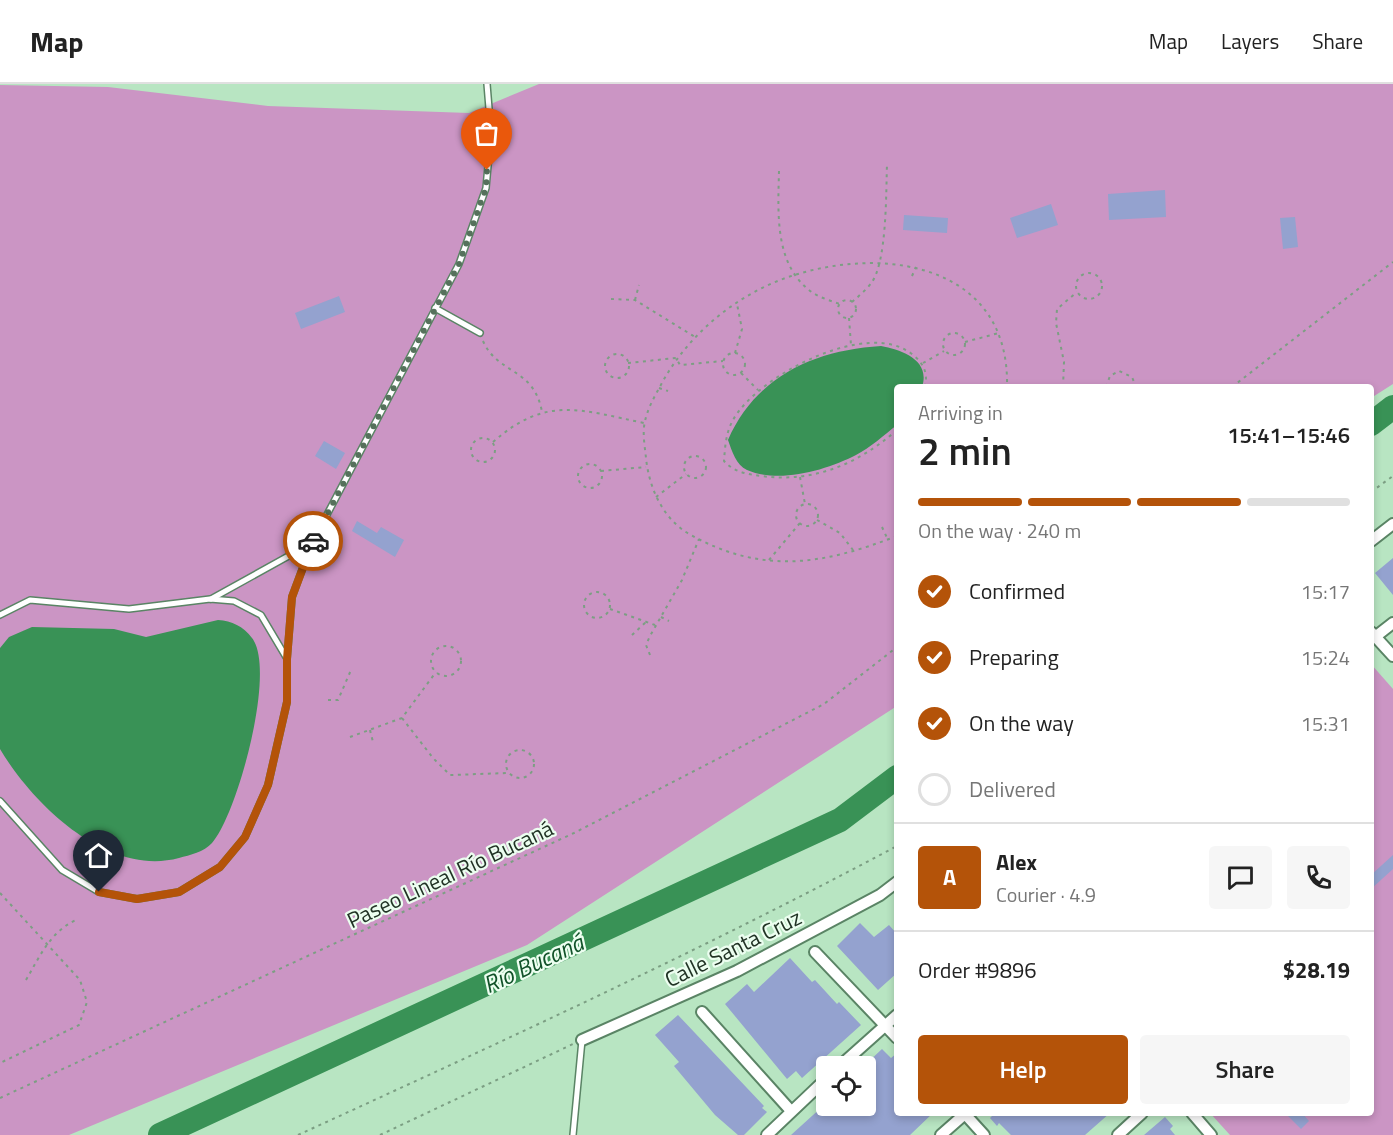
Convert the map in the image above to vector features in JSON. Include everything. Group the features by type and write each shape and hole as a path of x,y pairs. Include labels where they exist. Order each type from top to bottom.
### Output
{"street":[{"path":"1374,539 1393,524"},
{"path":"1374,633 1393,623"},
{"path":"1374,635 1393,656"},
{"name":"Calle Santa Cruz","path":"582,1040 737,971 880,895 894,884"},
{"path":"815,952 894,1034"},
{"path":"702,1012 791,1111"},
{"path":"851,1056 894,1018"},
{"path":"767,1135 816,1087"},
{"path":"941,1135 962,1116"},
{"path":"968,1116 984,1135"},
{"path":"1118,1135 1139,1116"},
{"path":"1195,1116 1211,1135"}],"lane":[{"path":"0,801 62,870 99,892 137,899 179,892 220,867 245,837 268,785 287,702 287,659 292,597 312,543 459,264 486,188 491,134 488,84"},
{"path":"435,308 480,333"},
{"path":"210,599 312,543"},
{"path":"0,615 30,600 129,609 210,599 234,601 261,615 287,659"},
{"path":"573,1135 582,1040"}],"path":[{"path":"852,302 873,281 879,261 884,228 887,164"},
{"path":"779,171 780,235 788,264 814,293 840,304"},
{"path":"894,537 825,559 790,563 737,557 684,531 656,497 647,467 645,424 650,404 676,358 695,337 736,304 796,274 831,266 879,261 916,267 934,273 964,289 986,310 999,333 1007,368 1006,384"},
{"path":"1236,384 1393,262"},
{"path":"912,276 916,267"},
{"path":"1093,273 1100,278 1101,291 1095,298 1086,299 1077,292 1076,282 1081,275 1093,273"},
{"path":"635,300 639,285"},
{"path":"1063,384 1064,362 1056,323 1057,309 1077,292"},
{"path":"611,299 635,300 695,337"},
{"path":"840,304 844,301 852,302"},
{"path":"851,346 849,318 856,310 852,302"},
{"path":"735,353 742,329 736,304"},
{"path":"840,304 840,315 849,318"},
{"path":"480,333 490,355 527,379 537,394 542,412"},
{"path":"965,342 999,333"},
{"path":"958,334 965,342 964,350 958,355 951,355 944,351 942,343 948,335 958,334"},
{"path":"894,433 858,458 826,472 800,477 786,478 744,473 731,469 724,460 725,445 732,420 758,390 807,360 851,346 889,345 908,351 922,363 927,377 926,384"},
{"path":"922,363 944,351"},
{"path":"676,358 680,364 723,361 728,355 735,353 744,359 745,367 741,373"},
{"path":"613,355 620,355 628,363 628,370 619,378 611,376 606,370 606,363 613,355"},
{"path":"628,363 676,358"},
{"path":"723,361 728,373 741,373 758,390"},
{"path":"1107,384 1110,376 1119,372 1132,377 1135,384"},
{"path":"659,388 668,392"},
{"path":"493,442 504,432 542,412 571,408 645,424"},
{"path":"484,438 493,442 496,452 492,459 484,463 473,457 471,449 477,439 484,438"},
{"path":"697,456 703,460 706,467 702,476 692,478 686,474 684,464 689,458 697,456"},
{"path":"586,465 597,466 601,471 600,483 593,487 585,486 580,480 579,473 586,465"},
{"path":"601,471 647,467"},
{"path":"656,497 686,474"},
{"path":"1374,490 1393,476"},
{"path":"800,477 805,505"},
{"path":"805,505 816,510 817,520"},
{"path":"805,505 796,512 800,523 808,526 817,520"},
{"path":"817,520 840,532 853,550"},
{"path":"768,561 800,523"},
{"path":"882,527 888,540"},
{"path":"650,655 646,645 682,580 699,539"},
{"path":"600,592 608,597 610,609 601,618 592,618 584,608 584,599 591,593 600,592"},
{"path":"610,609 656,625"},
{"path":"661,617 669,621"},
{"path":"632,635 646,622"},
{"path":"440,647 454,649 461,661 458,670 450,675 436,672 431,664 433,654 440,647"},
{"name":"Paseo Lineal Río Bucaná","path":"0,1098 574,833 824,704 894,649"},
{"path":"328,700 338,700 351,670"},
{"path":"350,737 402,718 436,672"},
{"path":"402,718 433,758 450,775 509,773 521,778 530,775 534,767 533,758 522,750 513,752 507,759 509,773"},
{"path":"370,730 373,742"},
{"path":"298,1135 712,939 894,848"},
{"path":"0,893 81,980 87,1002 79,1025 0,1063"},
{"path":"26,980 62,927 76,920"},
{"path":"380,1135 582,1040"}],"shaded area":[{"path":"539,84 1393,84 1393,384 1374,396 1374,384 894,384 894,708 527,945 69,1135 0,1135 0,85 108,87 268,106 469,113"},
{"path":"881,346 898,350 919,363 924,378 923,384 894,384 894,427 861,452 844,461 817,470 773,476 743,468 735,457 728,440 754,399 771,383 790,371 833,353"},
{"path":"218,620 237,625 252,638 258,655 260,680 251,742 232,804 222,827 212,843 205,849 179,858 152,861 126,857 100,847 53,814 32,793 0,749 0,648 9,637 32,627 114,629 146,637"},
{"path":"1374,667 1393,689 1393,1135 1230,1135 1213,1116 1374,1116"}],"building":[{"path":"1165,190 1166,217 1109,220 1108,194"},
{"path":"1051,204 1058,225 1017,238 1010,218"},
{"path":"904,215 948,218 947,233 903,230"},
{"path":"1295,217 1298,247 1283,249 1280,218"},
{"path":"339,296 345,312 301,329 295,313"},
{"path":"324,441 345,453 336,469 315,456"},
{"path":"357,521 377,533 381,527 404,540 395,557 352,531"},
{"path":"1393,558 1393,595 1375,573"},
{"path":"1393,855 1393,869 1374,886 1374,872"},
{"path":"860,923 874,937 889,925 894,931 894,976 878,990 837,946"},
{"path":"790,958 812,982 815,980 861,1025 826,1056 816,1056 816,1065 802,1078 796,1071 787,1079 725,1004 747,984 754,992"},
{"path":"678,1015 764,1106 762,1108 767,1112 744,1135 738,1135 715,1115 674,1066 679,1062 655,1035"},
{"path":"882,1049 891,1058 894,1056 894,1116 930,1116 910,1135 791,1135 816,1112 816,1116 876,1116 875,1056"},
{"path":"992,1116 1107,1116 1085,1135 1011,1135 999,1123 997,1126 990,1118"},
{"path":"1288,1116 1305,1116 1309,1121 1301,1129"},
{"path":"1165,1117 1173,1126 1170,1129 1175,1135 1144,1135"}],"waterway":[{"name":"Río Bucaná","path":"1374,422 1393,407"},
{"name":"Río Bucaná","path":"160,1135 840,820 894,779"}],"way so far":[{"path":"313,541 459,264 486,188 487,170"}],"route":[{"path":"99,892 137,899 179,892 220,867 245,837 268,785 287,702 287,659 292,597 313,541"}]}
